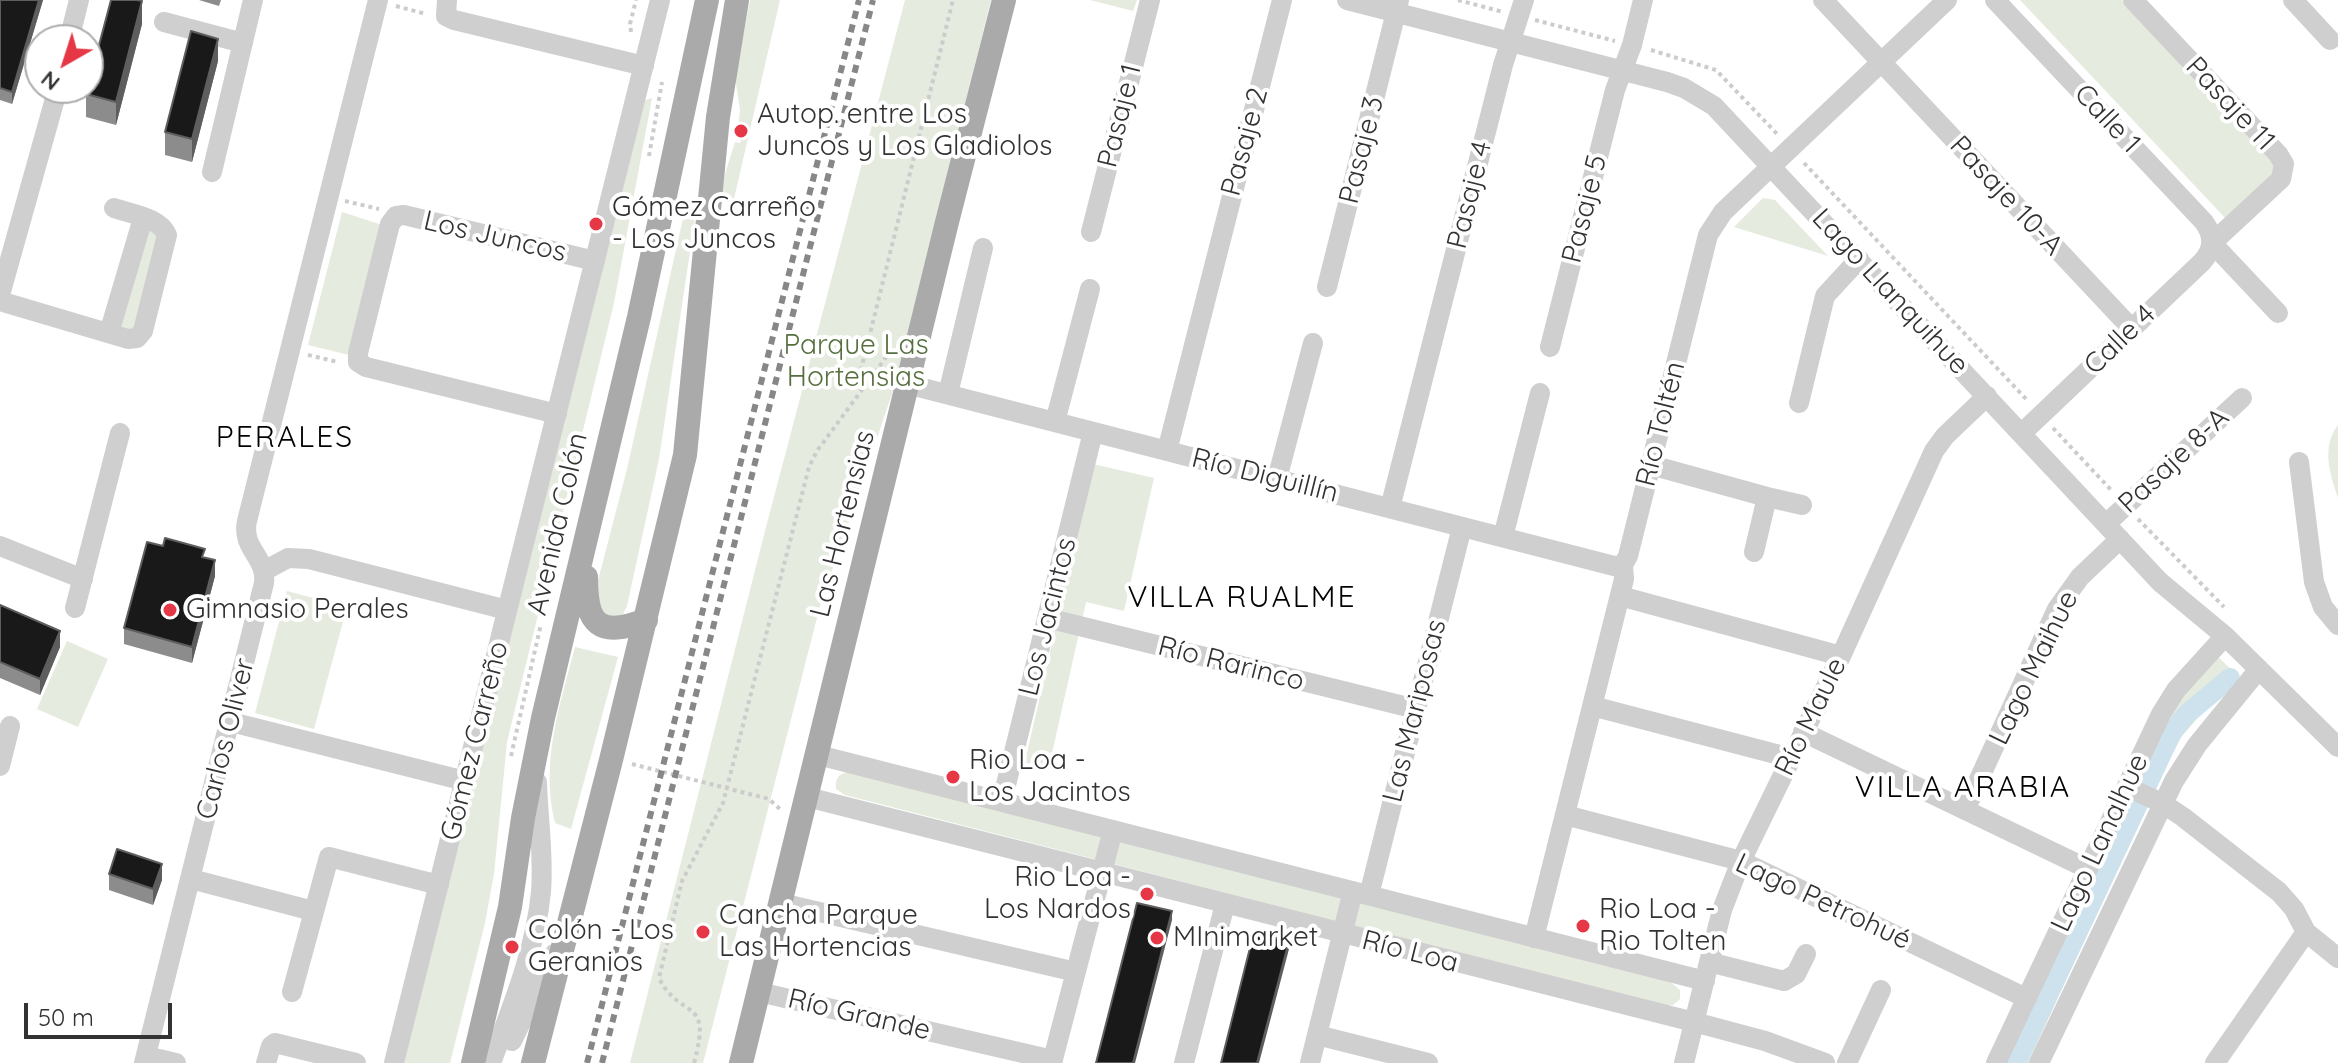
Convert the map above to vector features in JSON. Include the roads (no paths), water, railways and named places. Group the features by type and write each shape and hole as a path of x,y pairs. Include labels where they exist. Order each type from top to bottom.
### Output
{"main road":[{"name":"Avenida Colón","path":"473,1063 510,907 523,818 543,718 642,303 707,0"},
{"path":"533,1063 685,455 718,117 737,0"},
{"name":"Las Hortensias","path":"741,1063 1004,0"},
{"path":"587,538 586,602 589,615 597,625 605,628 624,628 646,620"}],"street":[{"path":"73,24 79,0"},
{"path":"212,172 253,0"},
{"name":"Gómez Carreño","path":"394,1063 660,0"},
{"name":"Pasaje 1","path":"1091,232 1150,0"},
{"name":"Pasaje 2","path":"1167,451 1282,0"},
{"name":"Lago Llanquihue","path":"1347,0 1398,6 1510,42 1667,82 1699,96 1727,118 2168,589 2225,636 2338,747"},
{"name":"Pasaje 4","path":"1390,508 1510,42 1524,0"},
{"name":"Pasaje 5","path":"1550,347 1643,0"},
{"name":"Pasaje 10-A","path":"1823,0 2132,329"},
{"name":"Río Toltén","path":"1534,938 1620,596 1625,575 1623,565 1628,556 1708,235 1717,219 1947,0"},
{"name":"Calle 1","path":"1995,0 2204,222 2212,243 2278,313"},
{"name":"Pasaje 11","path":"2133,0 2284,164 2281,179 2212,243"},
{"path":"2294,0 2330,40"},
{"path":"378,1 245,530 249,546 264,571 282,560 296,557 507,610"},
{"name":"Pasaje 3","path":"1327,287 1398,6"},
{"path":"446,8 454,20 644,66"},
{"path":"164,22 243,43"},
{"path":"53,104 3,271 0,298 109,333 137,338 143,331 167,235 161,225 114,208"},
{"name":"Los Juncos","path":"557,414 366,367 358,362 390,224 396,216 404,215 595,261"},
{"path":"109,333 143,218"},
{"name":"Calle 4","path":"2022,433 2202,262 2212,243"},
{"path":"948,394 983,248"},
{"path":"1799,403 1825,296 1859,259"},
{"path":"1055,422 1090,289"},
{"path":"1277,479 1313,343"},
{"name":"Río Diguillín","path":"907,384 1614,566 1623,565"},
{"path":"1503,537 1540,393"},
{"name":"Río Maule","path":"1684,1063 1722,910 1741,861 1841,656 1934,451 1945,436 1987,396"},
{"name":"Pasaje 8-A","path":"2113,531 2242,398"},
{"name":"Los Jacintos","path":"1002,801 1093,432"},
{"path":"75,608 120,433"},
{"path":"2299,462 2314,582 2323,607 2338,625"},
{"path":"1651,465 1802,505"},
{"path":"1754,552 1767,497"},
{"name":"Las Mariposas","path":"1310,1063 1342,935 1361,893 1416,709 1462,527"},
{"name":"Lago Maihue","path":"1965,810 2057,609 2113,531"},
{"path":"0,546 83,579"},
{"name":"Carlos Oliver","path":"145,1059 231,722 264,583 264,571"},
{"path":"1620,596 1841,656"},
{"name":"Río Rarinco","path":"1047,618 1416,709"},
{"name":"Lago Lanalhue","path":"1996,1063 2169,699 2225,636"},
{"name":"Lago Lanalhue","path":"2039,1063 2162,803 2197,745 2259,669"},
{"path":"1592,706 1791,758"},
{"path":"491,1063 521,983 538,914 542,872 537,780 543,718"},
{"path":"231,722 465,781"},
{"path":"0,766 10,726"},
{"path":"1803,732 2088,869"},
{"name":"Río Loa","path":"818,755 1534,938 1707,972 1784,981 1796,974 1806,954"},
{"path":"2127,787 2162,803 2279,892 2294,909 2306,932 2338,958"},
{"name":"Río Loa","path":"807,797 1694,1022 1765,1041 1825,1063"},
{"name":"Lago Petrohué","path":"1565,815 1741,861 2026,998"},
{"path":"1053,1062 1113,830"},
{"path":"292,992 329,857 439,885"},
{"path":"191,879 313,911"},
{"path":"781,903 1076,972"},
{"path":"1184,1063 1225,904"},
{"path":"504,1063 569,926"},
{"path":"2215,1063 2306,932"},
{"path":"1847,1063 1881,990"},
{"name":"Río Grande","path":"759,992 1053,1062"},
{"path":"1317,1035 1428,1063"},
{"path":"266,1063 271,1046 275,1043 356,1063"},
{"path":"145,1059 176,1063"}],"waterway":[{"path":"2016,1063 2172,732 2188,713 2230,678"}],"railway":[{"path":"587,1063 859,0"},
{"path":"602,1063 873,0"}],"place":[{"name":"Autop. entre Los Juncos y Los Gladiolos","path":"741,131"},
{"name":"Gómez Carreño - Los Juncos","path":"596,224"},
{"name":"Gimnasio Perales","path":"170,610"},
{"name":"Rio Loa - Los Jacintos","path":"953,777"},
{"name":"Rio Loa - Los Nardos","path":"1147,894"},
{"name":"Rio Loa - Rio Tolten","path":"1583,926"},
{"name":"Cancha Parque Las Hortencias","path":"703,932"},
{"name":"MInimarket","path":"1157,938"},
{"name":"Colón - Los Geranios","path":"512,947"}],"district":[{"name":"PERALES","path":"285,438"},
{"name":"VILLA RUALME","path":"1242,598"},
{"name":"VILLA ARABIA","path":"1963,788"}],"park label":[{"name":"Parque Las Hortensias","path":"856,362"}]}
